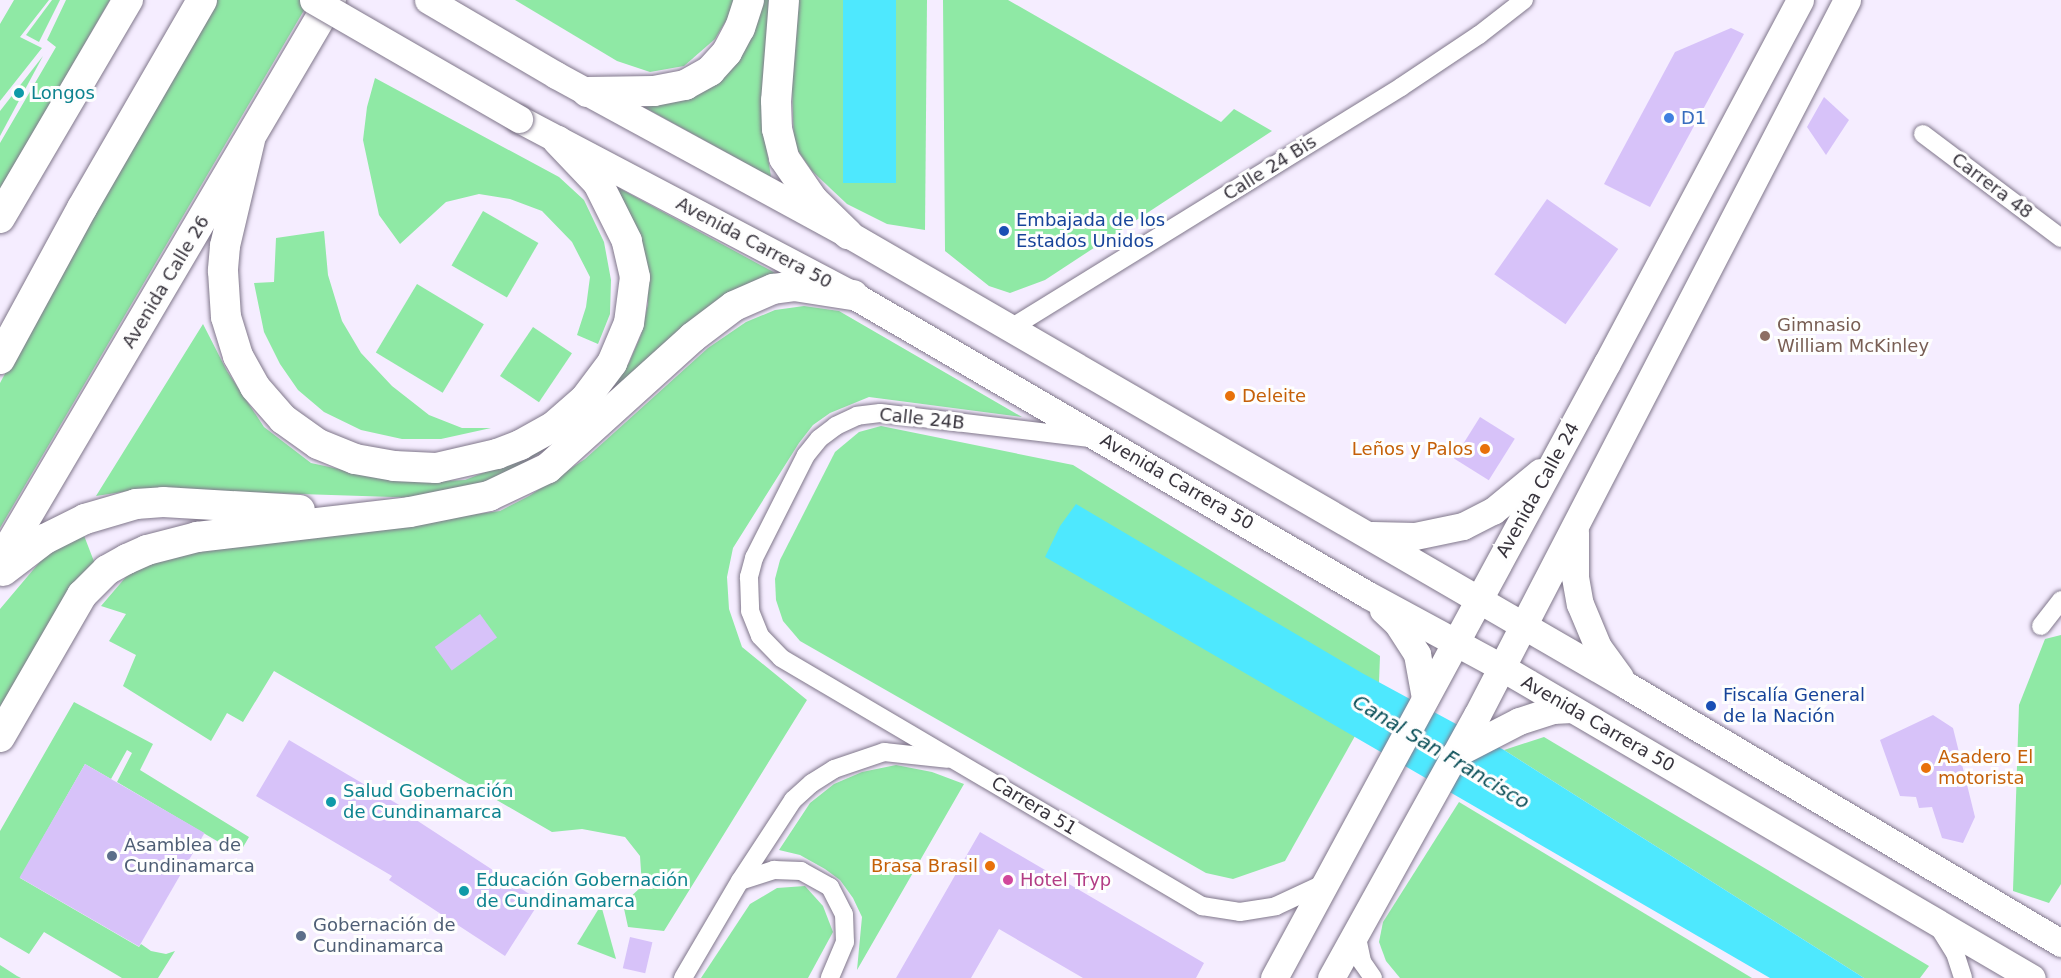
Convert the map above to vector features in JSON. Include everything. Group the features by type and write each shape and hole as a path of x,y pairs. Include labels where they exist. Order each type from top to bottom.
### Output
{"main road":[{"path":"0,218 128,0"},
{"path":"0,359 82,208 202,0"},
{"name":"Avenida Carrera 50","path":"314,0 558,141 853,295 1368,595 1572,709 2032,978"},
{"name":"Avenida Calle 26","path":"0,562 250,140 330,0"},
{"path":"428,0 556,75 848,234 1011,328 1626,685 2061,943"},
{"path":"587,92 654,91 685,85 710,71 727,52 740,28 749,0"},
{"path":"784,0 776,101 777,129 784,158 813,200 848,234"},
{"name":"Avenida Calle 24","path":"1274,978 1800,0"},
{"path":"1331,978 1501,668 1847,0"},
{"path":"250,140 225,246 223,295 231,338 255,387 283,419 318,444 355,459 394,466 436,468 489,457 520,445 554,426 585,399 612,363 629,323 635,277 627,241 598,183 558,141"},
{"path":"0,737 82,596 107,570 147,550 196,537 453,505 489,496 548,468 693,336 750,297 773,289 794,286 853,295"},
{"path":"1366,534 1415,536 1463,526 1493,511 1511,498 1556,456"},
{"path":"0,573 45,538 85,519 136,504 163,502 372,514"},
{"path":"1576,524 1575,577 1580,604 1598,647 1626,685"},
{"path":"1368,595 1408,638 1420,664 1425,698"},
{"path":"1455,754 1506,726 1536,714 1572,709"}],"street":[{"name":"Calle 24 Bis","path":"1011,328 1401,87 1479,35 1524,0"},
{"name":"Carrera 48","path":"1923,134 2061,238"},
{"name":"Calle 24B","path":"760,636 750,611 749,577 754,558 806,454 819,439 836,426 857,416 880,413 1103,439"},
{"path":"2041,626 2061,600"},
{"name":"Carrera 51","path":"760,636 780,658 1203,906 1240,912 1276,906 1325,883"},
{"path":"683,978 740,881 793,800 813,783 834,769 884,752 956,760"},
{"path":"740,881 774,870 801,871 830,887 844,914 845,942 830,978"},
{"path":"1936,922 1955,953 1963,978"},
{"path":"1356,933 1362,962 1373,978"}],"green space":[{"path":"14,0 49,0 20,37 42,48 0,101 0,24"},
{"path":"52,0 60,0 39,42 26,35"},
{"path":"66,0 110,0 0,190 0,143 56,47 47,40"},
{"path":"216,0 310,0 0,528 0,383 79,237"},
{"path":"515,0 734,0 733,9 715,39 684,66 650,72 617,61"},
{"path":"758,0 771,0 764,132 771,177 642,106 691,95"},
{"path":"799,0 927,0 925,230 887,224 847,204 812,171 794,145 792,87"},
{"path":"943,0 1008,0 1221,122 1234,109 1272,131 1045,280 1010,293 989,286 945,251"},
{"path":"43,56 0,136 0,111"},
{"path":"375,78 559,177 584,200 604,242 611,280 610,314 598,344 577,335 586,307 590,277 572,242 542,211 510,199 479,194 446,202 400,244 379,215 363,140 367,107"},
{"path":"617,187 777,274 564,436 502,479 424,498 142,489 96,496 203,324 227,371 264,427 311,463 385,479 423,482 465,480 513,461 590,411 629,363 641,335 648,304 645,259 634,223"},
{"path":"483,211 538,243 507,298 452,266"},
{"path":"324,231 328,275 342,321 361,353 392,386 429,415 462,428 491,428 441,439 402,439 361,430 324,412 298,390 280,364 264,332 254,283 274,282 276,238"},
{"path":"417,284 484,324 443,393 376,353"},
{"path":"804,306 839,311 1022,417 869,397 830,413 813,425 799,443 733,548 727,577 729,609 742,647 807,700 664,931 628,927 623,904 642,886 640,856 625,837 582,829 552,832 274,671 243,722 227,713 211,741 123,686 136,655 109,641 126,614 101,606 131,571 156,558 500,511 529,496 585,459 708,348 746,322 775,310"},
{"path":"533,327 572,353 539,402 500,376"},
{"path":"881,426 1073,465 1380,656 1379,682 1355,736 1285,861 1233,879 1206,873 800,641 783,621 776,600 775,579 780,560 835,452 859,432"},
{"path":"83,533 95,564 71,593 0,707 0,609 49,551"},
{"path":"2061,635 2061,884 2049,903 2013,891 2019,705 2045,639"},
{"path":"74,702 153,744 140,770 249,837 239,854 117,782 132,753 127,750 111,779 85,764 20,878 139,947 141,944 151,951 166,954 175,951 158,978 122,978 44,932 29,954 0,937 0,831"},
{"path":"1544,737 1929,966 1920,978 1864,978 1504,750"},
{"path":"896,765 932,772 964,784 857,970 862,917 853,898 840,880 825,869 800,855 779,850 810,803 834,784 862,772"},
{"path":"1459,802 1752,978 1400,978 1386,961 1379,942 1383,922"},
{"path":"805,886 823,906 833,932 808,978 701,978 750,904 777,888"},
{"path":"601,905 616,959 577,944"},
{"path":"0,965 17,976 21,978 0,978"}],"water":[{"path":"843,0 896,0 896,183 843,183"},
{"name":"Canal San Francisco","path":"1076,504 1362,673 1504,750 1864,978 1770,978 1045,557 1060,526"}],"building":[{"name":"D1","path":"1731,28 1744,34 1650,207 1604,184 1675,52"},
{"path":"1824,97 1849,120 1826,155 1807,127"},
{"path":"1547,199 1618,249 1565,324 1494,274"},
{"name":"Leños y Palos","path":"1480,417 1515,439 1489,480 1454,459"},
{"path":"480,614 497,637 452,670 435,647"},
{"name":"Asadero El motorista","path":"1933,715 1953,728 1975,817 1963,843 1942,838 1932,807 1919,808 1916,797 1900,796 1880,740"},
{"path":"289,740 406,809 404,812 540,901 505,956 389,880 392,876 256,796"},
{"name":"Asamblea de Cundinamarca","path":"85,764 205,833 139,946 20,877"},
{"name":"Hotel Tryp","path":"980,832 1204,963 1196,978 1083,978 999,929 971,978 896,978"},
{"path":"630,937 652,942 645,973 623,968"}],"place":[{"name":"Longos","path":"19,93"},
{"name":"D1","path":"1669,118"},
{"name":"Embajada de los Estados Unidos","path":"1004,231"},
{"name":"Gimnasio William McKinley","path":"1765,336"},
{"name":"Deleite","path":"1230,396"},
{"name":"Leños y Palos","path":"1485,449"},
{"name":"Fiscalía General de la Nación","path":"1711,706"},
{"name":"Asadero El motorista","path":"1926,768"},
{"name":"Salud Gobernación de Cundinamarca","path":"331,802"},
{"name":"Asamblea de Cundinamarca","path":"112,856"},
{"name":"Brasa Brasil","path":"990,866"},
{"name":"Hotel Tryp","path":"1008,880"},
{"name":"Educación Gobernación de Cundinamarca","path":"464,891"},
{"name":"Gobernación de Cundinamarca","path":"301,936"}]}
